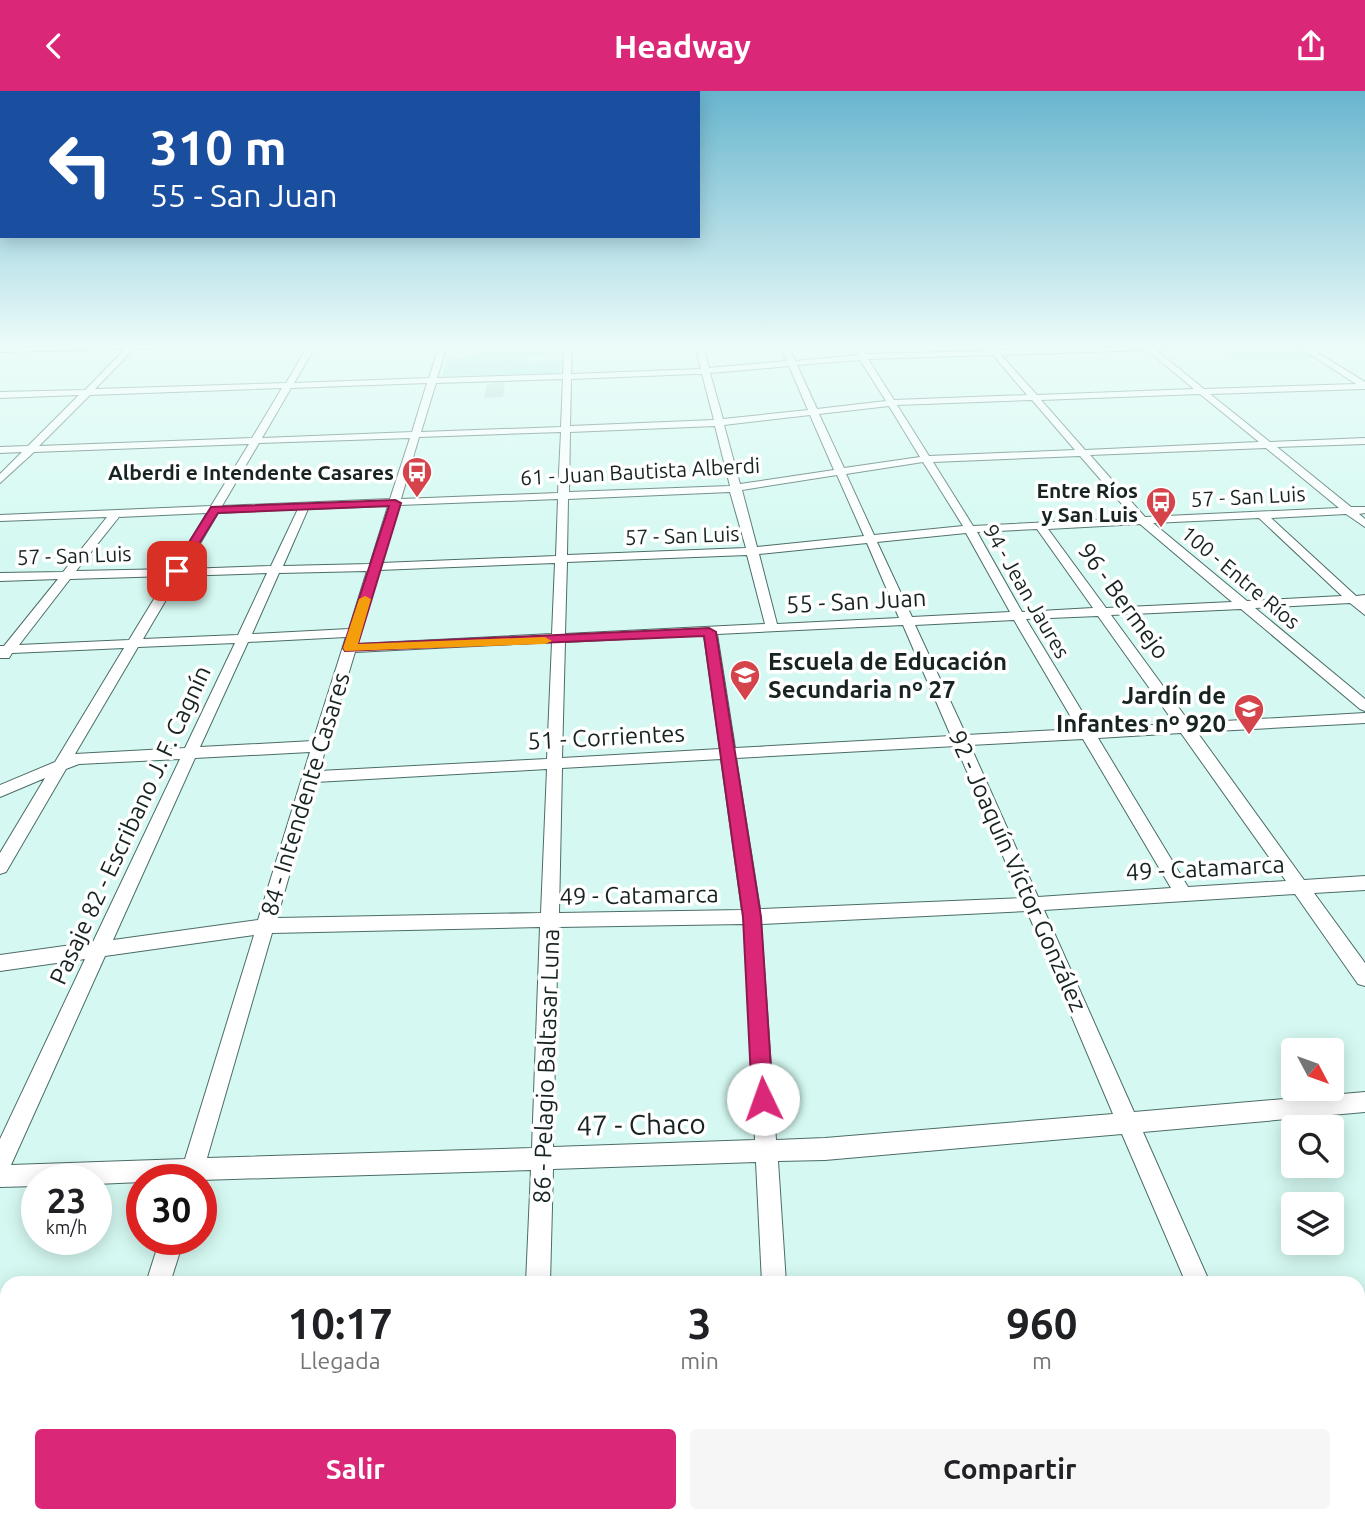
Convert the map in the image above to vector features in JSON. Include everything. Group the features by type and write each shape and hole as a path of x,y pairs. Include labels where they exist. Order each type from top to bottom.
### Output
{"street":[{"path":"0,480 66,413"},
{"path":"0,867 273,413"},
{"name":"84 - Intendente Casares","path":"195,1164 319,746 423,413"},
{"name":"86 - Pelagio Baltasar Luna","path":"538,1276 567,413"},
{"path":"716,413 772,628"},
{"path":"0,450 719,423 808,413"},
{"name":"92 - Joaquín Víctor González","path":"814,413 1195,1276"},
{"name":"94 - Jean Jaures","path":"897,413 970,529 1086,733 1183,894"},
{"name":"100 - Entre Ríos","path":"1049,413 1142,520 1365,706"},
{"path":"1228,413 1365,524"},
{"name":"61 - Juan Bautista Alberdi","path":"0,518 736,488 924,459 1365,441"},
{"name":"Pasaje 82 - Escribano J. F. Cagnín","path":"0,1163 304,507"},
{"name":"57 - San Luis","path":"0,577 375,567 753,551 1040,524 1365,510"},
{"path":"3,654 115,514"},
{"path":"1262,515 1359,599 1365,611"},
{"name":"96 - Bermejo","path":"1040,524 1365,978"},
{"name":"55 - San Juan","path":"350,648 560,640 1359,599"},
{"path":"709,632 752,917 774,1276"},
{"path":"3,654 135,643 355,633"},
{"name":"51 - Corrientes","path":"311,777 1365,718"},
{"path":"0,791 65,762 319,746"},
{"name":"49 - Catamarca","path":"0,963 265,926 752,917 1033,904 1365,883"},
{"name":"47 - Chaco","path":"217,1173 541,1156 825,1149 1365,1103"},
{"name":"47 - Chaco","path":"0,1176 126,1175"},
{"path":"160,1276 167,1255"}],"slow traffic":[{"path":"365,599 350,648 545,641"}],"place":[{"name":"Alberdi e Intendente Casares","path":"417,499"},
{"name":"Entre Ríos y San Luis","path":"1161,529"},
{"name":"Escuela de Educación Secundaria nº 27","path":"745,702"},
{"name":"Jardín de Infantes nº 920","path":"1249,736"}],"route":[{"path":"177,571 215,510 395,503 350,648 709,632 752,917 763,1099"}]}
